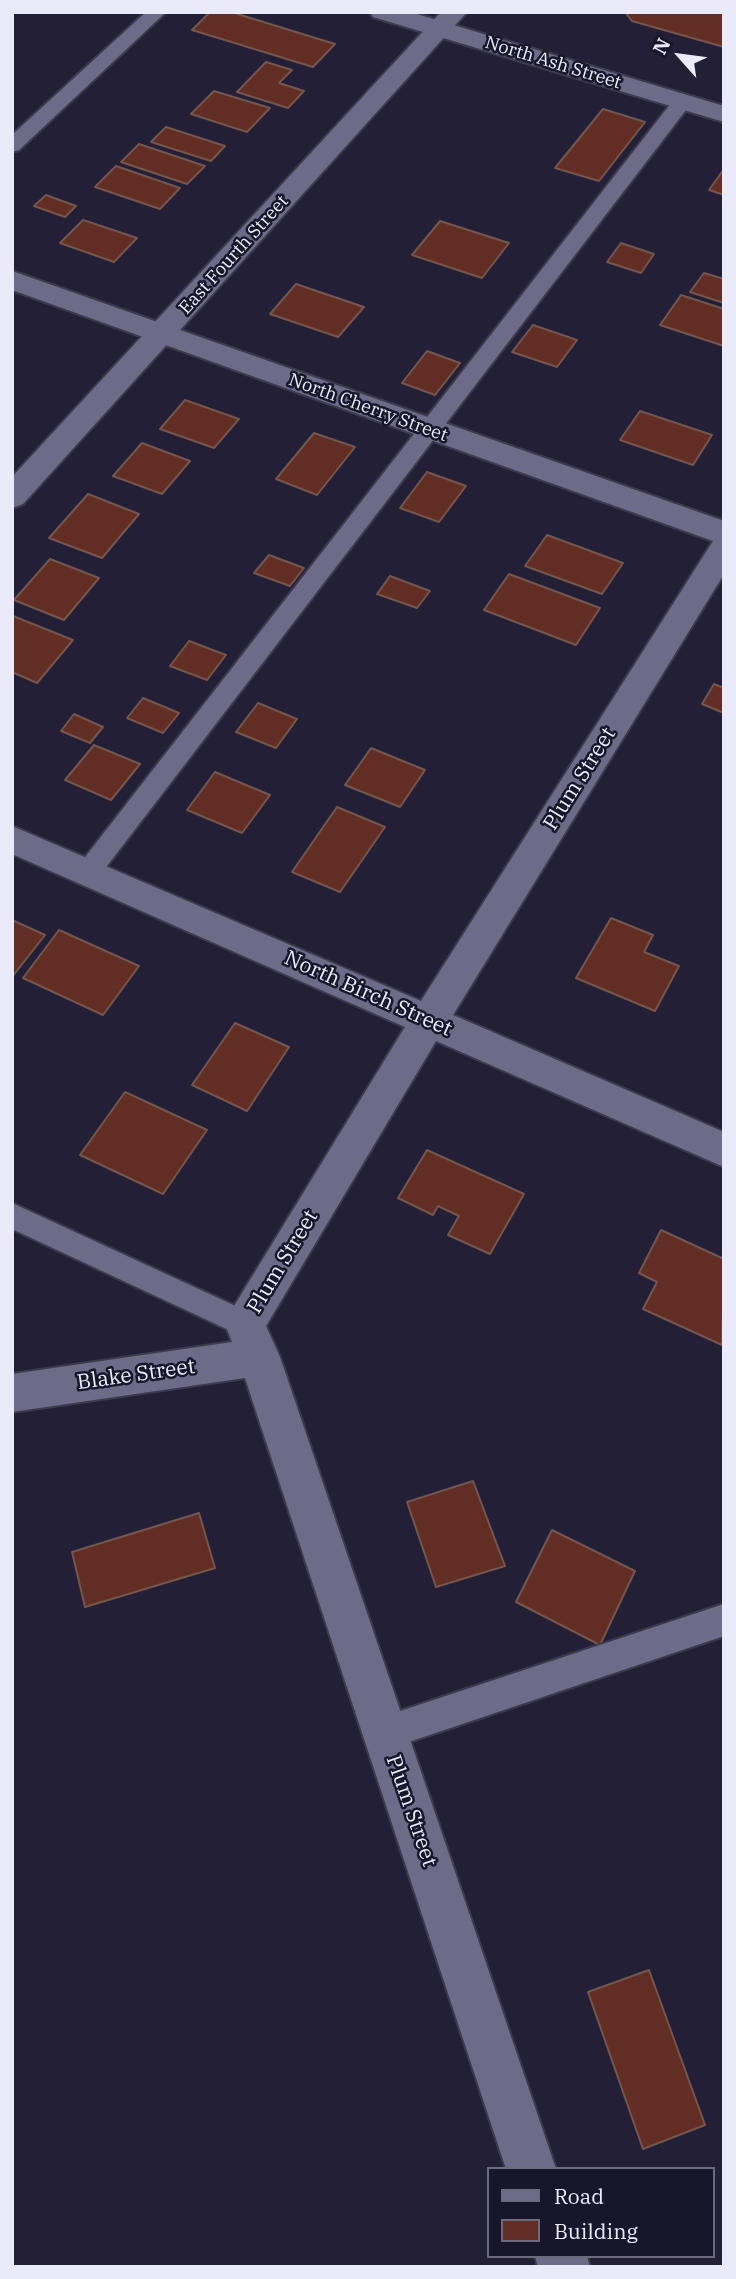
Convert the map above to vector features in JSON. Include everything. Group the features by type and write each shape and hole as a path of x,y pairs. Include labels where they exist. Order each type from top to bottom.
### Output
{"street":[{"name":"North Ash Street","path":"382,12 447,21 724,114"},
{"name":"East Fourth Street","path":"12,497 447,21"},
{"name":"North Cherry Street","path":"12,280 724,533"},
{"name":"Plum Street","path":"530,2167 252,1340 429,1021 724,548"},
{"name":"North Birch Street","path":"12,839 724,1150"},
{"name":"Blake Street","path":"12,1393 252,1340"}],"lane":[{"path":"12,146 157,12"},
{"path":"88,872 682,102"},
{"path":"12,1215 252,1340"},
{"path":"385,1732 724,1620"}],"building":[{"path":"210,12 231,12 335,44 313,67 192,30"},
{"path":"625,12 724,12 724,47 632,21"},
{"path":"266,62 292,70 279,83 304,91 288,108 237,92"},
{"path":"214,91 270,108 247,132 191,114"},
{"path":"603,109 645,122 599,181 555,168"},
{"path":"166,127 225,146 211,161 151,142"},
{"path":"139,144 205,166 187,184 121,162"},
{"path":"116,166 180,188 160,209 95,187"},
{"path":"724,169 724,195 709,190"},
{"path":"46,195 76,206 65,217 34,206"},
{"path":"83,220 137,238 114,262 60,243"},
{"path":"440,221 509,243 482,278 412,255"},
{"path":"621,243 654,254 641,273 607,262"},
{"path":"704,273 724,279 724,303 690,292"},
{"path":"296,284 364,307 338,337 270,314"},
{"path":"681,295 724,309 724,346 660,325"},
{"path":"533,325 577,340 557,367 512,352"},
{"path":"427,351 460,363 435,395 402,383"},
{"path":"185,400 239,419 214,448 160,429"},
{"path":"640,411 712,435 693,465 620,440"},
{"path":"314,433 355,447 317,495 276,479"},
{"path":"142,443 190,461 162,494 113,476"},
{"path":"427,472 466,486 439,522 400,508"},
{"path":"88,494 139,514 102,558 49,538"},
{"path":"547,535 623,563 602,594 525,566"},
{"path":"269,555 304,568 290,586 254,573"},
{"path":"50,559 99,578 64,620 14,600"},
{"path":"509,574 600,608 576,645 484,610"},
{"path":"390,576 430,591 417,608 377,594"},
{"path":"13,616 73,640 37,683 12,672"},
{"path":"189,641 226,655 207,680 170,666"},
{"path":"714,684 724,688 724,713 702,704"},
{"path":"143,698 179,713 163,733 127,718"},
{"path":"258,703 297,719 276,748 236,732"},
{"path":"74,714 103,727 90,743 61,731"},
{"path":"94,745 140,764 111,800 65,780"},
{"path":"371,748 425,770 400,807 345,785"},
{"path":"215,772 270,795 242,833 187,810"},
{"path":"337,807 385,827 340,892 292,872"},
{"path":"611,918 653,935 644,952 679,966 655,1011 576,978"},
{"path":"12,920 45,935 12,977"},
{"path":"59,930 139,966 103,1015 23,978"},
{"path":"235,1023 289,1047 247,1111 192,1085"},
{"path":"125,1092 207,1130 163,1194 80,1155"},
{"path":"427,1150 524,1194 490,1254 448,1235 459,1216 438,1206 433,1215 398,1198"},
{"path":"661,1230 724,1259 722,1345 643,1309 657,1282 639,1273"},
{"path":"473,1481 505,1566 436,1587 407,1502"},
{"path":"199,1513 215,1568 85,1607 72,1552"},
{"path":"552,1530 635,1571 600,1645 516,1602"},
{"path":"649,1970 705,2125 643,2149 588,1992"}]}
